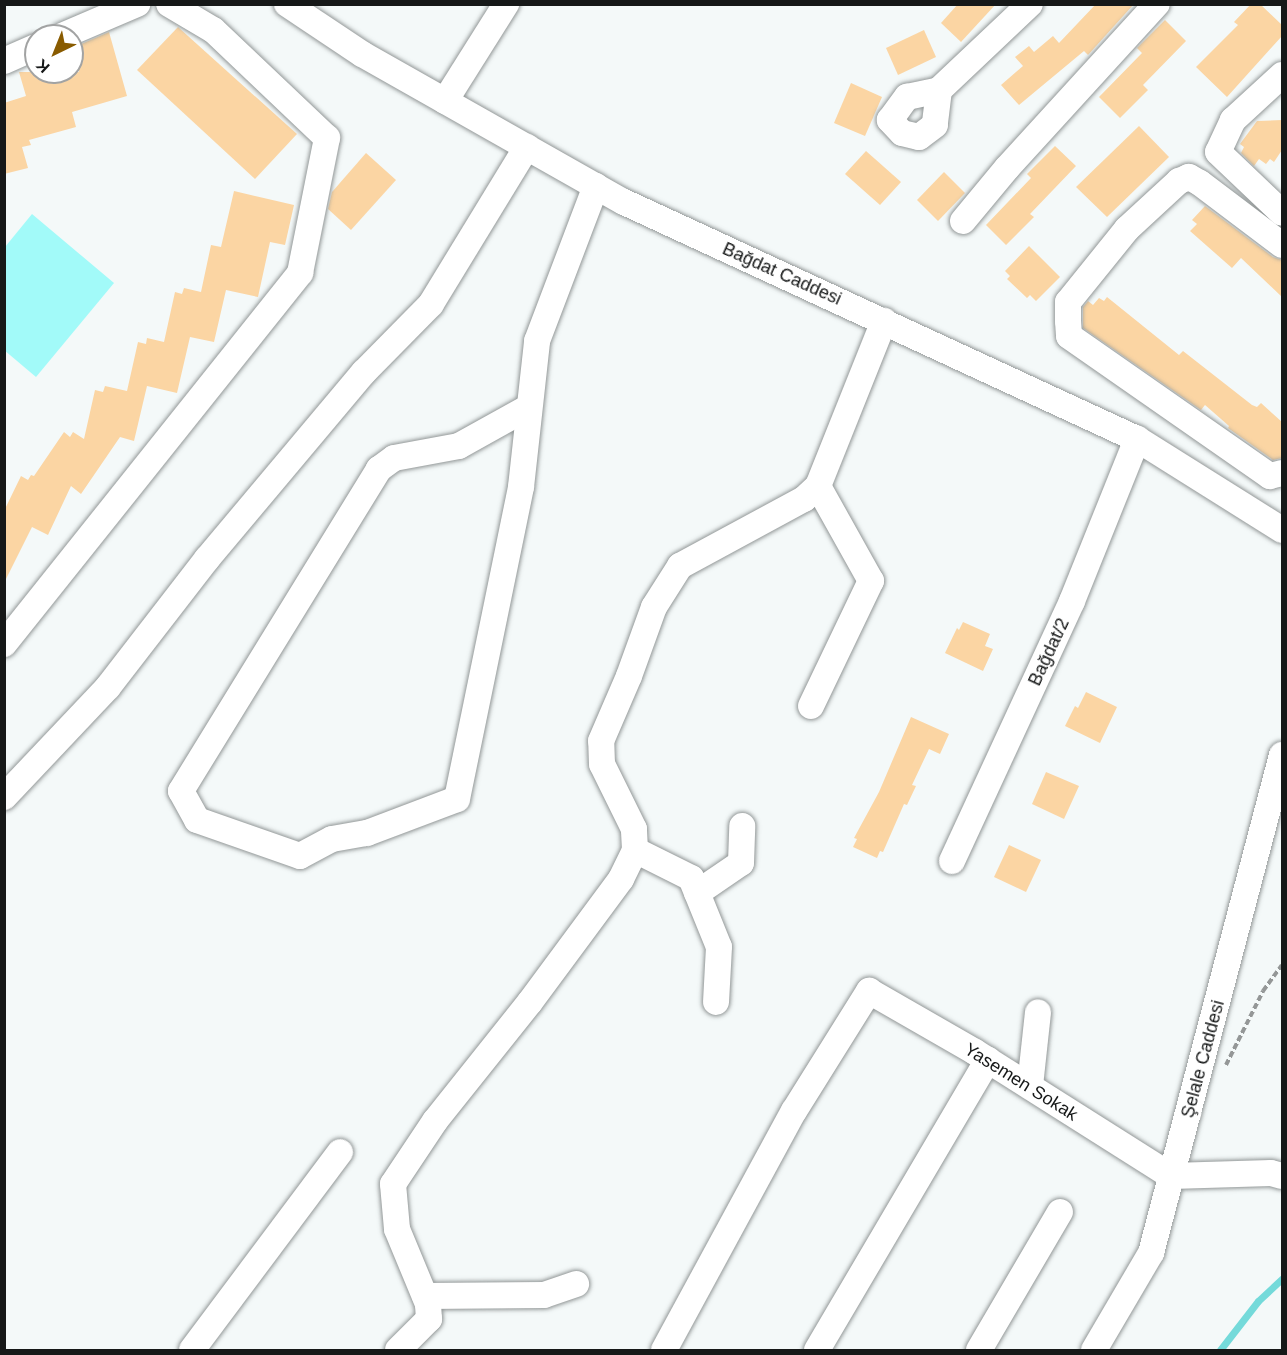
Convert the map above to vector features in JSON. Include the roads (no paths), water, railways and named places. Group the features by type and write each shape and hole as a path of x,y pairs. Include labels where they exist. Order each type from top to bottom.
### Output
{"street":[{"path":"84,27 137,4"},
{"path":"4,644 300,273 327,138 213,30 169,4"},
{"name":"Bağdat Caddesi","path":"288,4 362,54 624,202 1137,439 1282,530"},
{"path":"445,101 506,4"},
{"path":"939,90 1030,4"},
{"path":"963,221 1007,168 1157,4"},
{"path":"4,61 24,52"},
{"path":"1282,75 1233,120 1218,152 1282,213"},
{"path":"4,797 108,687 229,532 364,372 431,304 527,147"},
{"path":"1282,245 1189,177 1179,181 1127,229 1068,302 1068,321 1069,336 1270,476 1282,473"},
{"path":"529,407 459,446 394,458 380,469 181,791 197,820 300,856 332,839 367,833 457,799 521,487 537,341 596,186"},
{"path":"398,1350 429,1319 425,1296 397,1229 393,1184 435,1121 530,1002 621,879 634,850 634,829 602,764 601,741 629,676 654,607 680,566 804,499 818,486 884,321"},
{"name":"Bağdat/2","path":"952,861 1072,601 1137,439"},
{"path":"811,706 871,581 818,486"},
{"name":"Şelale Caddesi","path":"1094,1350 1151,1253 1282,755"},
{"path":"697,892 741,863 742,826"},
{"path":"634,850 691,878 719,947 716,1002"},
{"name":"Yasemen Sokak","path":"664,1350 794,1111 869,991 1030,1086 1172,1176"},
{"path":"1030,1086 1038,1012"},
{"path":"817,1350 987,1060"},
{"path":"192,1350 340,1152"},
{"path":"1172,1176 1271,1173 1282,1176"},
{"path":"979,1350 1060,1212"},
{"path":"425,1296 544,1295 576,1284"}],"waterway":[{"path":"1220,1350 1258,1301 1282,1279"}]}
